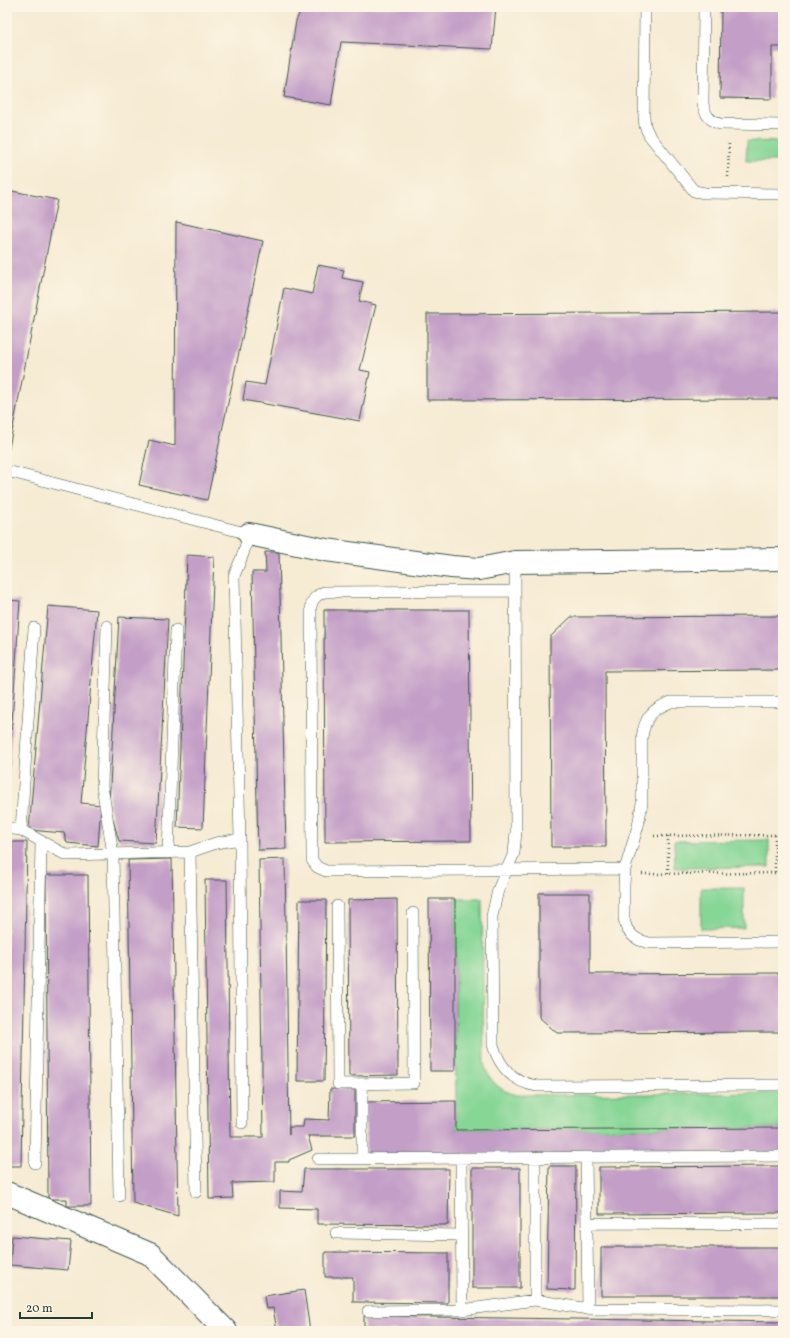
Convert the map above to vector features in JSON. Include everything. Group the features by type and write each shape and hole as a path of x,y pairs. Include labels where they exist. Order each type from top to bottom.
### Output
{"street":[{"path":"249,534 326,550 445,566 479,569 515,562 783,559"},
{"path":"7,1193 150,1254 226,1331"}],"lane":[{"path":"645,7 644,117 646,130 692,189 700,193 783,194"},
{"path":"704,7 704,110 709,118 715,123 783,125"},
{"path":"7,471 249,534 234,576 240,839 242,1123"},
{"path":"515,562 516,832 514,853 498,890 492,916 493,1045 497,1057 502,1066 510,1075 520,1082 537,1086 783,1085"},
{"path":"515,591 324,592 314,597 310,606 312,860 314,865 321,870 326,871 507,870 625,872"},
{"path":"107,626 102,786 113,854 119,1196"},
{"path":"21,830 34,628"},
{"path":"168,853 176,630"},
{"path":"783,702 671,702 660,706 652,712 643,727 642,803 625,872 624,919 627,928 633,936 639,940 649,943 783,942"},
{"path":"7,828 21,830 66,855 190,852 216,843 240,839"},
{"path":"35,1163 41,842"},
{"path":"190,852 196,1192"},
{"path":"337,906 338,1084 414,1083 413,914"},
{"path":"362,1084 362,1158"},
{"path":"318,1159 783,1156"},
{"path":"534,1300 535,1157"},
{"path":"586,1157 588,1309"},
{"path":"461,1158 462,1310"},
{"path":"587,1223 783,1224"},
{"path":"336,1233 462,1235"},
{"path":"368,1311 462,1310 534,1300 588,1309 783,1310"}],"path":[{"path":"728,193 729,124"},
{"path":"775,835 775,874"},
{"path":"635,836 783,835"},
{"path":"668,836 668,874"},
{"path":"625,872 668,874 783,874"}],"green space":[{"path":"747,141 783,142 783,161 746,161"},
{"path":"769,840 769,867 675,868 674,841"},
{"path":"701,888 744,888 744,928 701,929"},
{"path":"455,899 482,899 484,1064 492,1080 500,1087 516,1095 783,1093 783,1128 456,1130"}],"building":[{"path":"302,7 496,7 492,49 341,42 331,105 284,97 296,21"},
{"path":"721,7 783,7 783,47 772,47 772,99 720,98"},
{"path":"7,190 57,200 8,453 7,453"},
{"path":"176,222 263,241 207,500 139,485 149,440 175,446"},
{"path":"318,265 344,270 342,278 363,282 359,301 376,305 360,370 370,372 360,421 243,400 246,382 265,385 284,288 312,294"},
{"path":"783,312 783,399 427,400 427,314"},
{"path":"265,552 279,552 286,849 258,850 252,572 266,572"},
{"path":"187,555 214,557 203,828 177,827"},
{"path":"7,600 20,601 8,783 7,783"},
{"path":"48,606 97,610 81,803 101,805 98,846 67,843 64,833 29,830"},
{"path":"324,610 469,610 471,841 325,842"},
{"path":"783,616 783,670 605,671 606,847 551,847 550,637 571,617"},
{"path":"119,617 168,619 156,843 119,841 109,805"},
{"path":"7,842 27,842 21,1166 7,1166"},
{"path":"172,859 178,1216 133,1203 128,860"},
{"path":"285,859 289,1135 289,1127 303,1127 304,1119 329,1120 330,1089 355,1090 355,1136 308,1136 312,1150 289,1160 289,1162 275,1162 275,1182 232,1183 233,1198 209,1199 205,880 227,880 230,1137 263,1137 259,860"},
{"path":"46,875 88,875 91,1206 67,1206 67,1199 48,1199"},
{"path":"539,893 590,893 590,974 783,973 783,1032 557,1033 539,1017"},
{"path":"397,899 398,1075 349,1076 348,900"},
{"path":"429,899 455,899 455,1071 430,1071"},
{"path":"299,900 326,900 324,1081 297,1081"},
{"path":"456,1101 456,1130 783,1128 783,1153 366,1156 365,1102"},
{"path":"549,1166 576,1166 575,1290 547,1289"},
{"path":"783,1166 783,1213 599,1214 599,1167"},
{"path":"472,1168 520,1168 520,1288 472,1288"},
{"path":"304,1169 449,1169 448,1225 317,1224 317,1209 280,1208 280,1191 302,1192"},
{"path":"12,1236 71,1241 68,1270 10,1265"},
{"path":"601,1247 783,1247 783,1296 601,1296"},
{"path":"325,1252 448,1253 448,1303 353,1302 353,1277 325,1277"},
{"path":"304,1290 310,1331 277,1331 273,1308 266,1309 264,1296"},
{"path":"364,1316 783,1322 783,1331 364,1331"}]}
